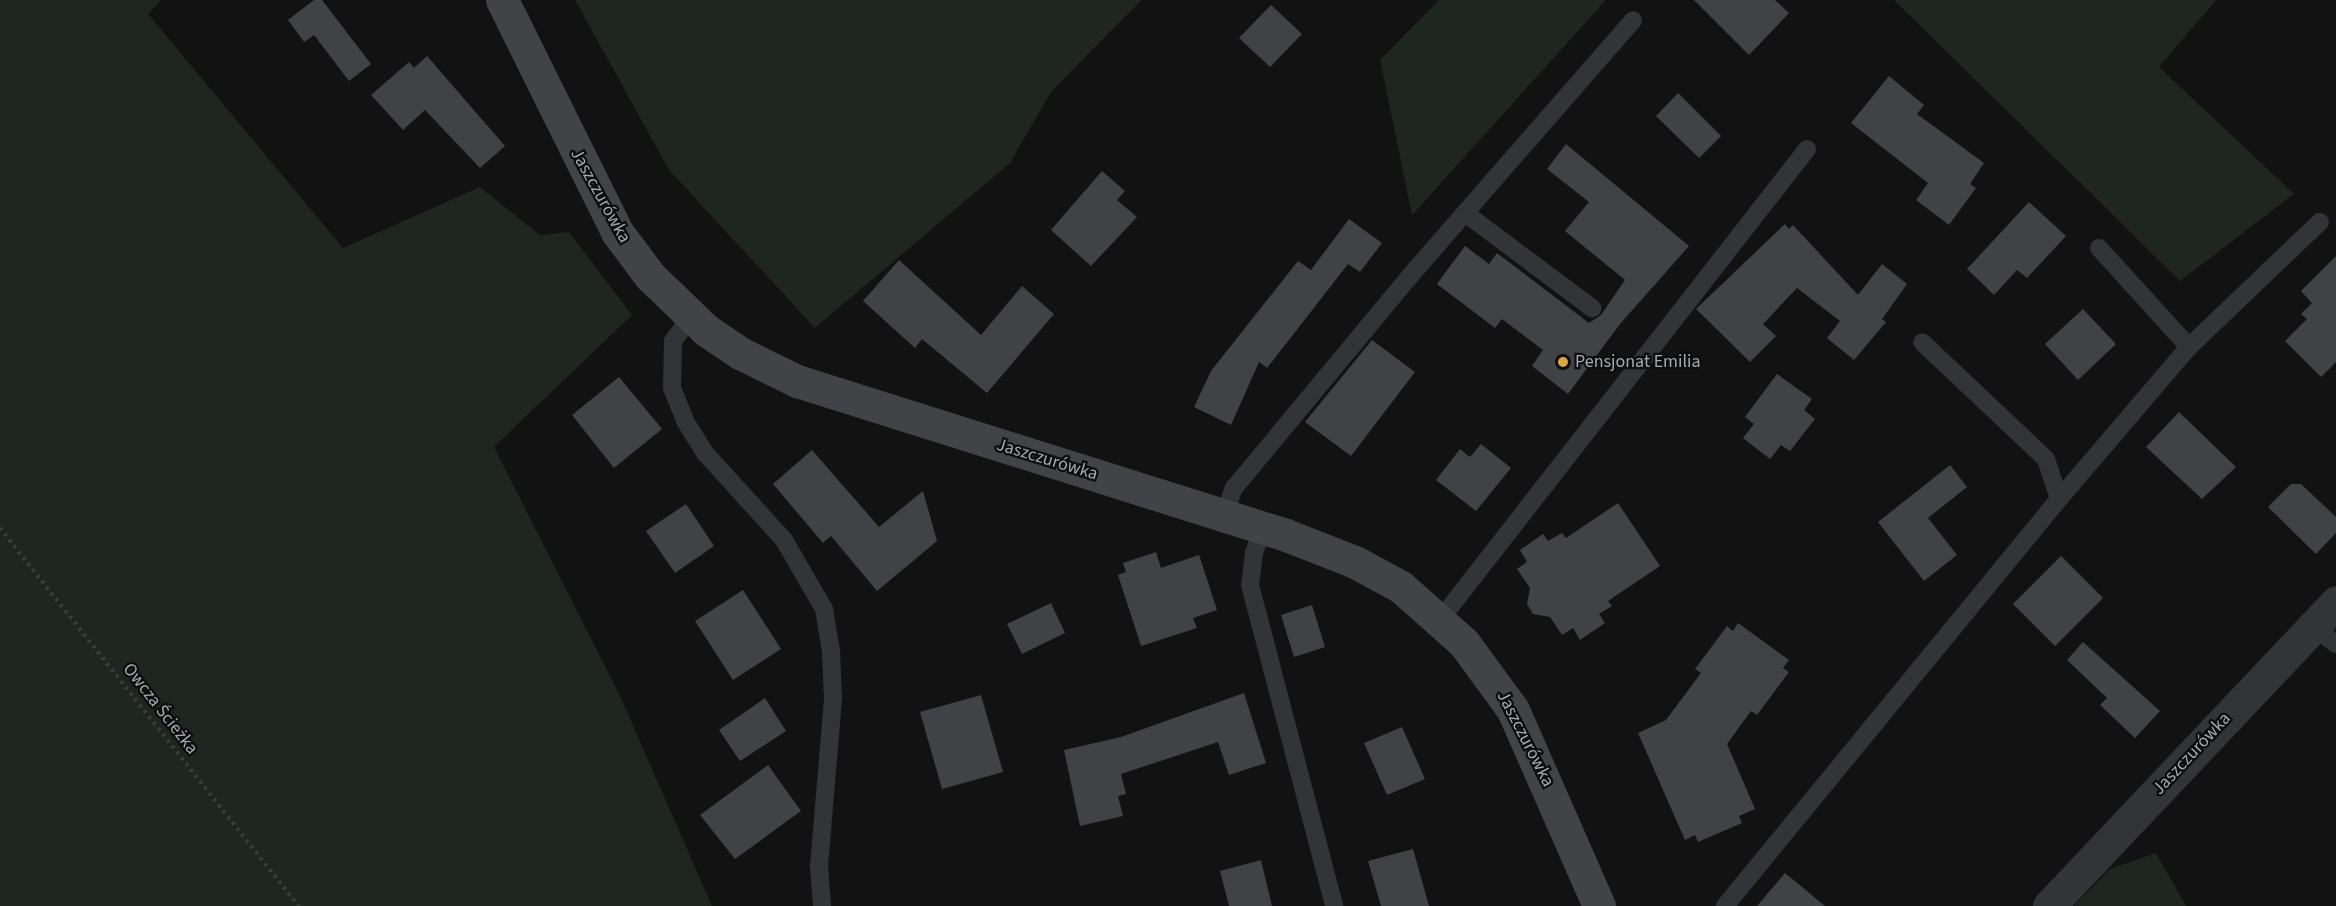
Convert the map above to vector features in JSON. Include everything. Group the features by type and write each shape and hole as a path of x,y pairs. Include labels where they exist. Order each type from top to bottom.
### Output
{"street":[{"name":"Jaszczurówka","path":"502,0 617,232 650,276 691,317 740,353 806,385 1263,527 1372,570 1401,587 1440,620 1478,658 1514,710 1599,906"},
{"name":"Jaszczurówka","path":"2049,906 2324,635 2336,602"}],"lane":[{"path":"1224,515 1234,488 1464,213 1633,20"},
{"path":"1440,620 1807,149"},
{"path":"1464,213 1592,308"},
{"path":"1725,906 2059,499 2189,347 2320,222"},
{"path":"2099,248 2189,347"},
{"path":"691,317 673,341 672,388 685,421 706,454 784,540 824,609 831,651 833,699 819,866 822,906"},
{"path":"1922,342 2046,459 2059,499"},
{"path":"1263,527 1254,553 1250,585 1334,906"}],"path":[{"name":"Owcza Ścieżka","path":"0,528 299,906"}],"shaded area":[{"path":"0,0 161,0 148,14 343,248 480,187 540,235 569,232 632,315 494,447 621,698 712,906 0,906"},
{"path":"575,0 1142,0 1051,92 1010,163 815,328 669,170"},
{"path":"1439,0 1606,0 1412,215 1380,60"},
{"path":"1894,0 2216,0 2159,67 2294,194 2180,281"},
{"path":"2156,853 2186,906 2074,906 2110,869"}],"building":[{"path":"314,0 322,0 371,64 349,81 314,35 304,42 288,20"},
{"path":"1694,0 1775,0 1789,13 1749,55"},
{"path":"1271,5 1302,34 1270,67 1239,38"},
{"path":"427,56 505,146 480,168 425,110 403,130 371,95 409,62 414,68"},
{"path":"1889,76 1924,105 1917,114 1984,163 1970,184 1976,188 1949,225 1916,200 1928,183 1851,123"},
{"path":"1678,93 1721,136 1699,158 1656,116"},
{"path":"1566,144 1689,246 1620,324 1568,394 1532,366 1543,350 1502,319 1495,328 1437,284 1465,246 1489,264 1497,253 1589,323 1601,315 1625,280 1565,231 1589,202 1547,169"},
{"path":"1102,171 1125,191 1117,200 1137,217 1091,266 1051,230"},
{"path":"2029,202 2066,236 2027,278 2017,270 1994,295 1967,269"},
{"path":"1349,219 1382,243 1360,272 1348,264 1267,368 1259,362 1231,425 1194,407 1211,371 1298,261 1311,270"},
{"path":"1785,224 1789,229 1793,225 1858,295 1882,264 1907,284 1882,319 1886,322 1854,360 1827,338 1840,321 1797,288 1763,324 1776,336 1750,362 1696,309"},
{"path":"2336,256 2336,362 2321,377 2285,341 2307,319 2301,314 2312,303 2301,291"},
{"path":"899,260 981,335 1022,286 1054,314 987,393 922,339 915,348 863,301"},
{"path":"2083,309 2116,344 2078,380 2045,344"},
{"path":"1372,340 1415,372 1351,456 1305,422"},
{"path":"1777,374 1812,399 1804,410 1815,419 1790,451 1781,445 1770,459 1743,438 1754,424 1745,417"},
{"path":"619,377 662,429 614,468 572,415"},
{"path":"2179,412 2236,467 2202,499 2146,447"},
{"path":"1481,444 1511,468 1476,511 1436,480 1460,449 1470,457"},
{"path":"812,450 879,527 923,491 937,541 877,591 831,536 823,543 773,484"},
{"path":"1950,465 1967,487 1928,518 1957,555 1924,581 1878,522"},
{"path":"2291,484 2301,484 2336,517 2336,533 2316,554 2268,507"},
{"path":"1618,503 1660,566 1608,601 1612,606 1599,614 1605,623 1580,640 1573,628 1562,635 1550,617 1533,614 1527,604 1530,588 1517,569 1527,562 1520,550 1543,534 1548,541 1562,533 1566,538"},
{"path":"686,504 714,546 675,573 646,531"},
{"path":"1156,552 1161,568 1199,555 1217,610 1193,618 1197,628 1141,646 1118,575 1126,572 1123,563"},
{"path":"2061,556 2103,598 2055,646 2013,604"},
{"path":"743,590 781,649 733,680 695,621"},
{"path":"1051,603 1065,633 1022,654 1007,624"},
{"path":"1312,605 1325,647 1294,657 1281,615"},
{"path":"1738,623 1789,660 1783,668 1789,672 1757,715 1751,711 1727,744 1755,809 1739,816 1742,823 1698,842 1695,835 1685,840 1638,733 1666,720 1701,673 1695,669 1727,626 1733,631"},
{"path":"2083,642 2160,711 2135,738 2100,705 2107,698 2067,660"},
{"path":"1244,693 1266,763 1229,775 1218,742 1121,774 1126,794 1118,796 1123,816 1080,826 1064,750 1121,737"},
{"path":"981,695 1003,772 942,789 920,712"},
{"path":"765,698 786,731 740,761 719,730"},
{"path":"1402,727 1425,779 1387,795 1364,743"},
{"path":"768,765 801,811 735,859 700,815"},
{"path":"1413,849 1429,906 1381,906 1368,861"},
{"path":"1261,860 1272,906 1229,906 1220,871"},
{"path":"1785,873 1825,906 1757,906"}],"place":[{"name":"Pensjonat Emilia","path":"1563,362"}]}
